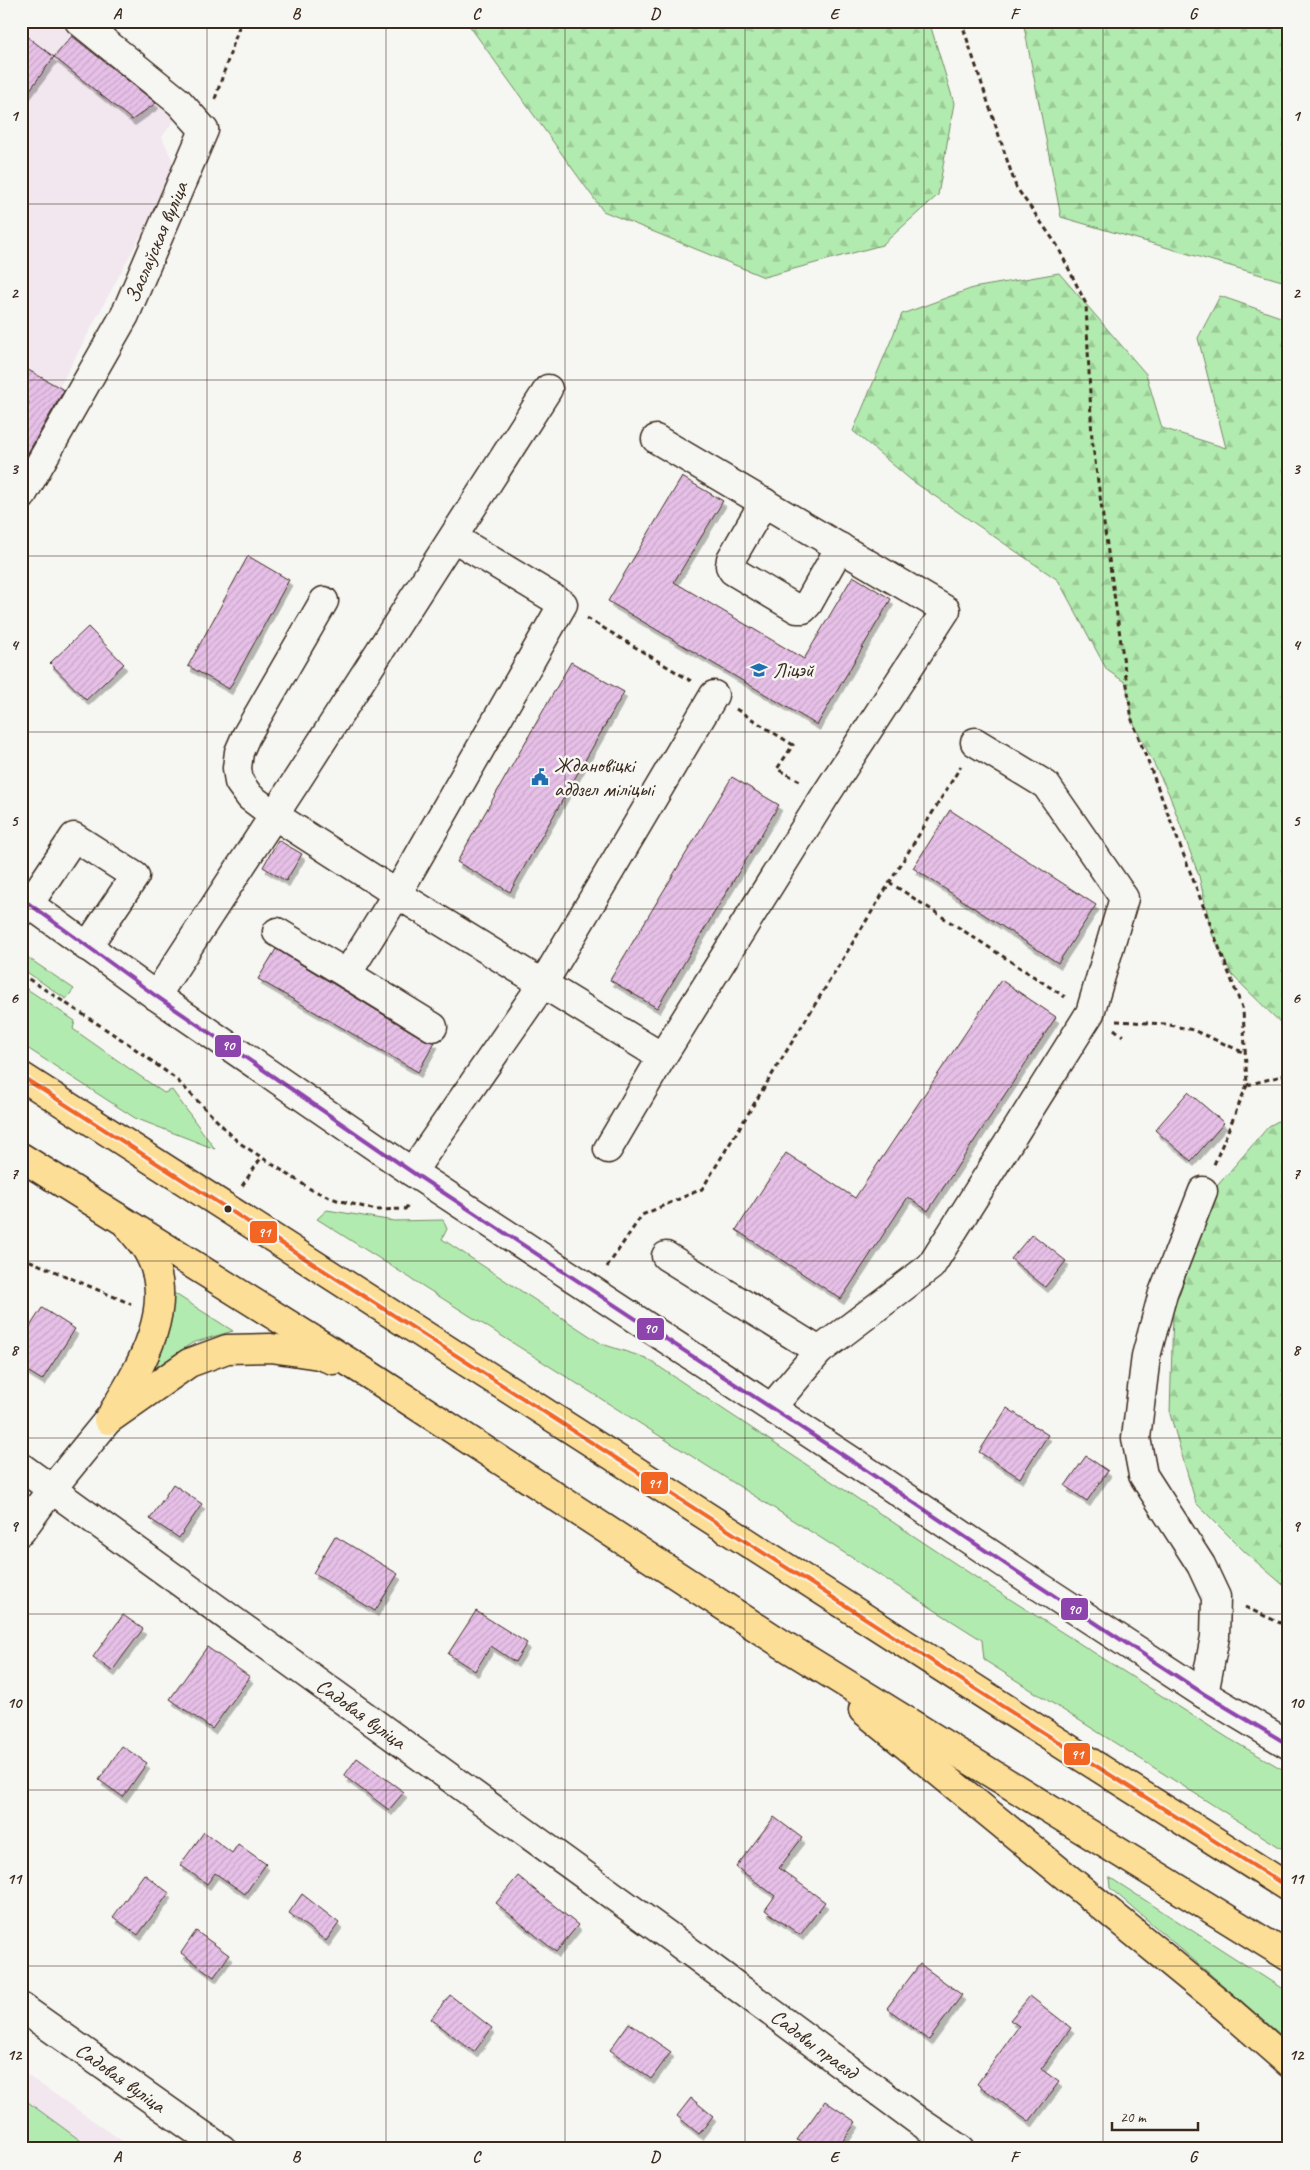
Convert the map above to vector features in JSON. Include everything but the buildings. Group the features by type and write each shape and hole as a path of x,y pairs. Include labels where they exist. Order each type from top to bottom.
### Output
{"highway":[{"path":"21,1076 1033,1726 1289,1888"},
{"path":"21,1158 368,1374 782,1644 1056,1811 1289,1957"},
{"path":"108,1420 142,1364 159,1306 158,1279 147,1250 123,1220"},
{"path":"108,1420 189,1363 227,1349 271,1348 319,1355 368,1374"},
{"path":"782,1644 1225,2007 1289,2063"}],"street":[{"path":"79,21 179,102 204,130"},
{"name":"Заслаўская вуліца","path":"21,497 125,315 204,130"},
{"path":"156,996 454,538 548,389"},
{"path":"608,1149 662,1056 825,796 946,610 656,439"},
{"path":"764,502 731,559 730,566 733,571 797,609 802,609 808,604 840,546"},
{"path":"347,974 397,894 563,604 454,538"},
{"path":"324,601 246,736 239,752 237,768 239,782 250,797 274,815 397,894 544,982 662,1056"},
{"path":"413,1185 544,982 714,695"},
{"path":"772,1408 819,1351 931,1266 1096,1017 1124,898 1046,785 975,742"},
{"path":"86,947 135,876 74,837 25,901 86,947 156,996 413,1185 772,1408 1204,1694 1289,1745"},
{"path":"277,932 433,1026"},
{"path":"1203,1191 1163,1293 1146,1356 1136,1438 1143,1475 1201,1566 1216,1596 1215,1637 1204,1694"},
{"path":"666,1256 819,1351"},
{"path":"21,1531 51,1490 108,1420"},
{"name":"Садовая вуліца","path":"21,1467 670,1937"},
{"name":"Садовы праезд","path":"670,1937 917,2120 960,2149"},
{"name":"Садовая вуліца","path":"21,2007 222,2149"}],"path":[{"path":"204,130 241,21"},
{"path":"961,21 1016,187 1058,245 1086,304 1092,440 1132,720 1243,1010 1247,1085 1203,1191"},
{"path":"603,1273 642,1215 702,1189 975,742"},
{"path":"890,882 1122,1036"},
{"path":"21,974 130,1045 176,1079 238,1142 312,1190 337,1200 376,1210 405,1209 413,1185"},
{"path":"1096,1017 1165,1024 1192,1030 1245,1053"},
{"path":"1247,1085 1289,1074"},
{"path":"21,1234 25,1237"},
{"path":"21,1257 129,1302 143,1315 153,1330"},
{"path":"1216,1596 1289,1626"}],"shaded area":[{"path":"21,21 58,21 77,30 176,117 162,137 176,169 60,386 68,391 21,478"},
{"path":"21,2071 134,2149 21,2149"}],"green space":[{"path":"466,21 929,21 954,103 938,195 882,245 764,277 603,211"},
{"path":"1023,21 1289,21 1289,283 1061,217"},
{"path":"1059,273 1146,374 1162,428 1226,448 1198,338 1220,296 1289,320 1289,1031 1232,975 1212,934 1199,876 1169,794 1132,720 1126,683 1107,670 1058,580 911,480 853,431 902,314 973,288"},
{"path":"21,953 74,989 66,999 21,968"},
{"path":"21,985 75,1021 73,1029 164,1093 172,1090 215,1149 135,1118 21,1044"},
{"path":"1289,1115 1289,1590 1245,1552 1196,1503 1170,1414 1173,1312 1217,1186 1269,1126"},
{"path":"327,1210 394,1221 443,1220 447,1229 442,1239 602,1344 646,1358 983,1582 1228,1738 1289,1773 1289,1853 984,1660 982,1640 317,1219"},
{"path":"166,1288 233,1331 192,1343 152,1370"},
{"path":"1109,1877 1289,1993 1289,2042 1110,1888"},
{"path":"21,2097 92,2149 21,2149"}],"transit line":[{"name":"90","path":"21,898 156,996 412,1172 1204,1694 1289,1745"},
{"name":"91","path":"21,1076 1033,1726 1289,1888"}],"place":[{"name":"Ліцэй","path":"759,670"},
{"name":"Ждановіцкі аддзел міліцыі","path":"540,777"}]}
